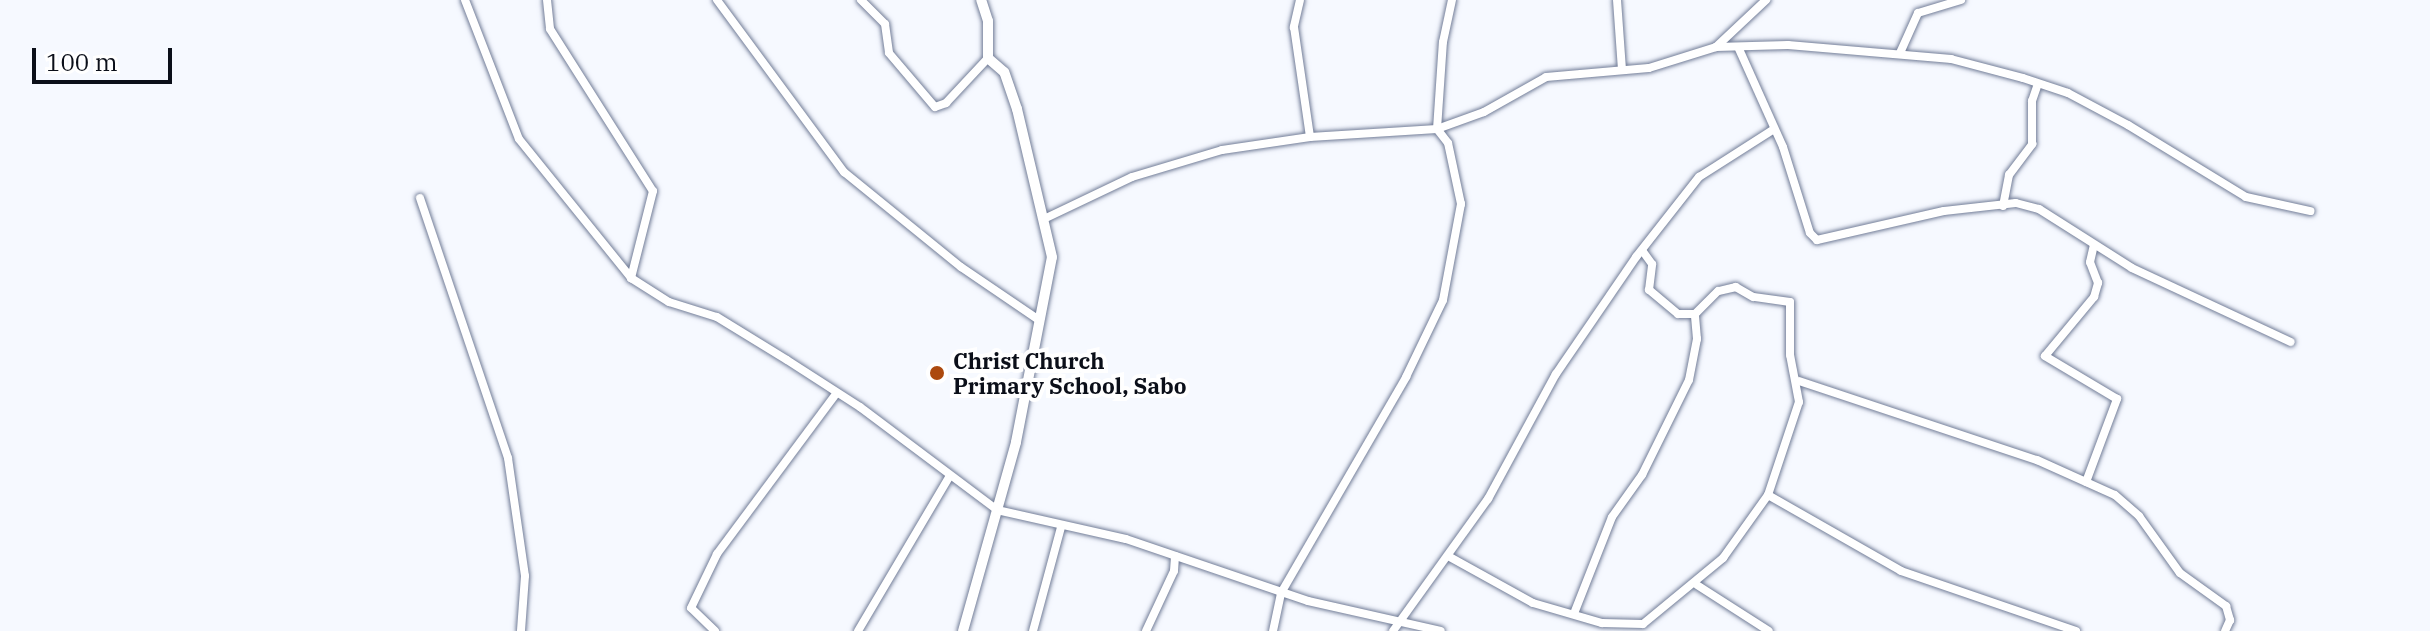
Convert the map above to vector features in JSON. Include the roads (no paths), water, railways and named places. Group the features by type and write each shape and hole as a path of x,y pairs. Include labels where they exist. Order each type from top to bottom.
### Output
{"street":[{"path":"465,0 519,139 631,278 669,302 717,317 836,394 997,510 1061,527 1102,533 1394,627 1441,631"},
{"path":"547,0 550,29 653,191 631,278"},
{"path":"717,0 844,172 961,267 1039,320"},
{"path":"861,0 885,24 889,53 935,107 946,103 988,58 988,21 982,1"},
{"path":"1300,0 1294,27 1310,137"},
{"path":"1273,631 1281,593 1406,377 1443,300 1461,204 1448,143 1437,129 1443,42 1452,0"},
{"path":"1617,0 1622,70"},
{"path":"1046,218 1143,173 1222,150 1310,137 1437,129 1484,112 1546,77 1674,62 1716,47 1766,0"},
{"path":"1900,53 1918,13 1961,0"},
{"path":"1716,47 1739,49 1788,45 1951,59 2068,93 2128,125 2246,197 2310,211"},
{"path":"1739,49 1774,129 1810,233 1817,240 1973,206 2039,209 2132,268 2291,342"},
{"path":"963,631 1025,400 1052,257 1046,218 1004,72 988,58"},
{"path":"2003,206 2009,175 2032,144 2032,101 2038,84"},
{"path":"1394,627 1448,556 1507,469 1585,328 1642,250 1699,177 1774,129"},
{"path":"420,198 508,458 525,576 521,631"},
{"path":"2086,482 2117,399 2045,356 2094,297 2098,283 2090,262 2094,245"},
{"path":"1448,556 1481,571 1515,597 1575,611 1602,623 1643,624 1697,585 1768,495 1788,443 1799,381 1790,355 1790,302 1753,297 1736,287 1718,291 1695,314 1678,314 1649,290 1652,264 1642,250"},
{"path":"1575,611 1612,517 1642,475 1689,380 1697,339 1695,314"},
{"path":"1799,381 1923,419 2115,495 2139,516 2180,573 2226,606 2230,620 2225,631"},
{"path":"715,631 691,608 717,554 836,394"},
{"path":"858,631 949,477"},
{"path":"1768,495 1901,571 2076,631"},
{"path":"1033,631 1061,527"},
{"path":"1146,631 1174,571 1175,556"},
{"path":"1697,585 1769,631"}],"place":[{"name":"Christ Church Primary School, Sabo","path":"937,373"}]}
